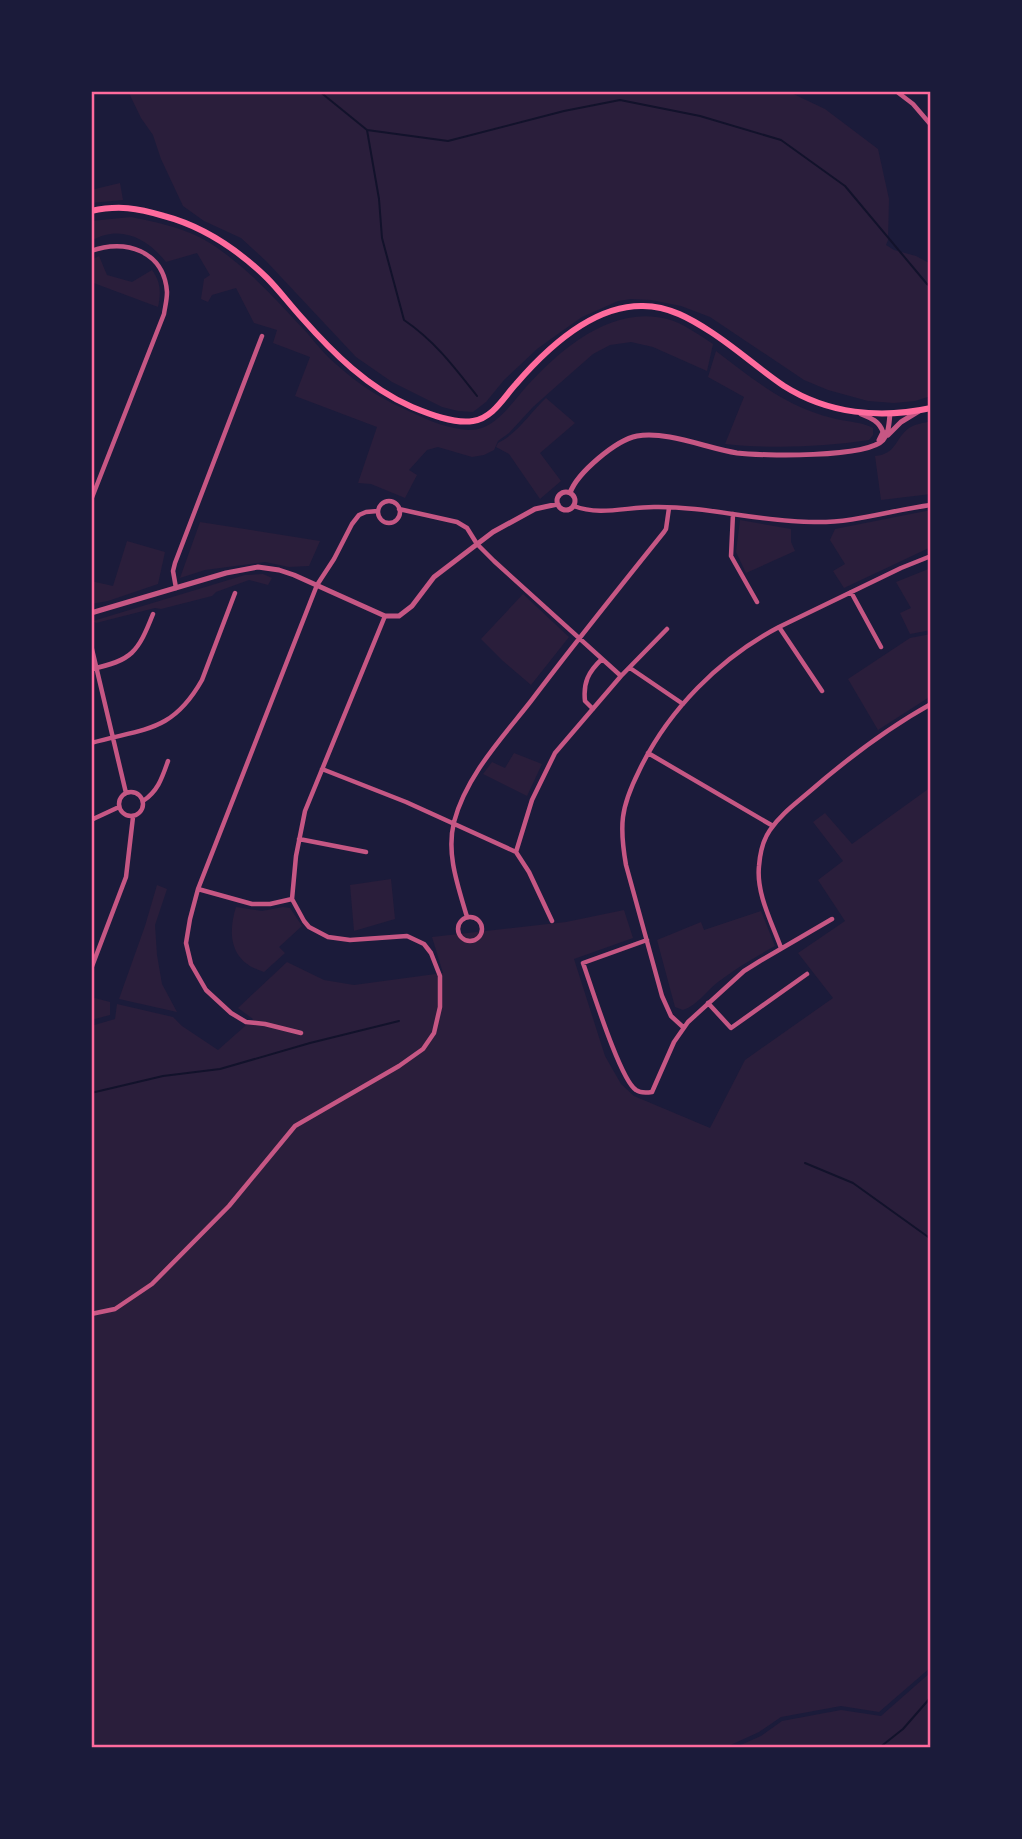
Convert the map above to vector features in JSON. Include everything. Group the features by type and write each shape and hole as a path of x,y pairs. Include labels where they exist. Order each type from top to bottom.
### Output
{"main road":[{"path":"91,211 124,206 145,210 189,224 209,235 267,278 355,372 392,397 444,418 460,421 482,418 492,412 540,359 583,325 613,310 642,306 669,310 699,324 797,394 826,406 890,414 931,408"}],"street":[{"path":"896,91 913,104 931,125"},
{"path":"91,251 124,246 143,252 151,257 161,271 167,291 163,314 91,500"},
{"path":"176,588 173,571 175,564 262,336"},
{"path":"570,493 575,482 605,453 625,439 637,436 653,435 738,453 777,456 827,453 869,447 880,442 901,422 921,410"},
{"path":"858,412 881,426 883,432 880,442"},
{"path":"880,442 889,427 890,414"},
{"path":"570,493 562,494 558,498 558,504 561,509 567,510 574,506"},
{"path":"570,493 574,497 574,506"},
{"path":"389,501 399,509 398,516 391,522 382,520 378,511 381,505 389,501"},
{"path":"91,613 226,573 258,567 279,570 385,616 399,616 406,612 434,577 511,520 535,509 558,504"},
{"path":"574,506 594,511 669,508 794,522 829,522 931,505"},
{"path":"467,917 452,858 451,843 453,824 466,791 478,771 579,639 664,533 669,508"},
{"path":"399,509 457,522 467,528 477,544 621,676"},
{"path":"301,1033 246,1022 231,1013 206,990 191,964 187,943 190,919 198,889 317,585 359,515 378,511"},
{"path":"733,514 731,556 757,602"},
{"path":"683,1027 666,1007 626,864 622,829 627,799 648,753 683,704 729,660 761,636 931,556"},
{"path":"851,592 881,647"},
{"path":"91,743 160,724 180,711 202,680 235,593"},
{"path":"94,669 121,661 135,650 153,614"},
{"path":"91,1314 116,1309 152,1284 229,1206 295,1126 399,1066 423,1049 438,1021 440,976 431,953 424,944 407,936 350,940 328,937 303,921 292,899 305,811 385,616"},
{"path":"779,627 822,691"},
{"path":"516,852 533,800 555,752 621,676 667,629"},
{"path":"91,645 94,669 126,793"},
{"path":"593,709 585,701 585,684 587,676 601,659"},
{"path":"630,668 683,704"},
{"path":"781,948 764,899 758,868 764,843 773,826 796,803 858,752 895,725 931,705"},
{"path":"648,753 773,826"},
{"path":"143,801 157,789 168,761"},
{"path":"322,769 406,802 516,852 529,872 552,921"},
{"path":"134,792 143,801 141,812 133,817 123,814 119,807 120,799 126,793 134,792"},
{"path":"91,820 119,807"},
{"path":"91,969 123,887 133,817"},
{"path":"299,839 366,852"},
{"path":"198,889 252,904 270,904 292,899"},
{"path":"467,917 476,918 481,924 482,933 472,941 462,939 457,930 460,922 467,917"},
{"path":"647,940 583,963 618,1061 628,1081 636,1091 652,1092 683,1027 744,971 832,919"},
{"path":"708,1003 731,1028 807,974"}],"shaded area":[{"path":"128,91 787,91 825,109 878,149 889,199 886,245 931,264 931,396 894,403 868,401 828,390 804,380 710,317 681,306 631,299 618,301 582,317 562,331 537,349 473,412 442,407 392,382 356,357 241,238 204,221 183,206 153,135"},
{"path":"120,183 123,200 91,203 91,190"},
{"path":"131,217 186,231 216,247 253,277 329,358 355,380 393,403 447,426 469,430 486,426 501,415 555,358 571,345 607,324 626,318 646,316 667,319 685,326 713,344 707,371 653,347 631,342 610,345 593,354 533,407 498,441 494,450 472,457 438,447 427,450 409,470 417,475 405,498 371,484 358,483 377,427 295,396 310,357 273,343 277,330 254,323 236,288 212,295 208,302 201,299 204,279 210,275 197,253 166,262 150,246 132,236 112,234 91,241 91,221"},
{"path":"99,256 107,275 132,282 152,270 160,288 158,307 91,282 91,260"},
{"path":"716,351 797,406 869,426 873,428 873,435 869,440 815,446 725,444 744,397 708,377"},
{"path":"546,398 575,423 540,453 561,481 540,499 509,454 496,447"},
{"path":"931,421 931,494 881,500 875,456 892,449 909,428"},
{"path":"931,510 931,547 844,588 833,571 845,564 830,540 835,529"},
{"path":"740,520 791,529 791,542 795,551 746,573 736,552"},
{"path":"200,522 320,541 309,566 289,567 265,562 205,570 180,578"},
{"path":"127,541 165,552 158,584 91,604 91,581 113,586"},
{"path":"931,568 931,630 910,634 900,613 911,608 896,582"},
{"path":"263,574 272,578 268,585 249,580 212,596 96,623 93,621 245,575"},
{"path":"523,594 569,637 531,685 481,639"},
{"path":"931,634 931,696 878,730 848,679 910,638"},
{"path":"514,753 542,764 527,796 483,774 492,762 505,768"},
{"path":"931,787 931,1667 879,1712 841,1706 781,1717 759,1732 724,1748 91,1748 91,1026 115,1019 117,1004 173,1017 218,1050 253,1019 238,1008 287,962 324,980 354,985 443,973 432,937 566,922 624,910 633,938 574,959 605,1056 621,1084 634,1096 710,1128 745,1060 833,998 798,953 845,921 818,880 843,861 813,822 825,813 852,844"},
{"path":"391,879 395,919 354,931 350,885"},
{"path":"157,885 167,889 155,925 157,955 162,984 177,1012 119,999"},
{"path":"236,907 262,911 290,908 302,926 279,947 285,953 264,972 244,962 234,947 232,928"},
{"path":"761,911 775,946 725,977 688,1008 683,1010 675,1007 657,940 701,922 704,930"},
{"path":"91,997 110,1002 110,1015 91,1020"},
{"path":"931,1672 931,1748 734,1748 761,1736 782,1721 841,1710 881,1716"}],"waterway":[{"path":"319,91 367,130 448,141 564,111 620,100 700,116 781,140 845,186 931,286"},
{"path":"367,130 379,199 382,238 404,320 435,346 477,396"},
{"path":"91,1093 163,1076 220,1069 399,1021"},
{"path":"805,1163 853,1183 931,1239"},
{"path":"879,1748 903,1729 931,1697"}]}
